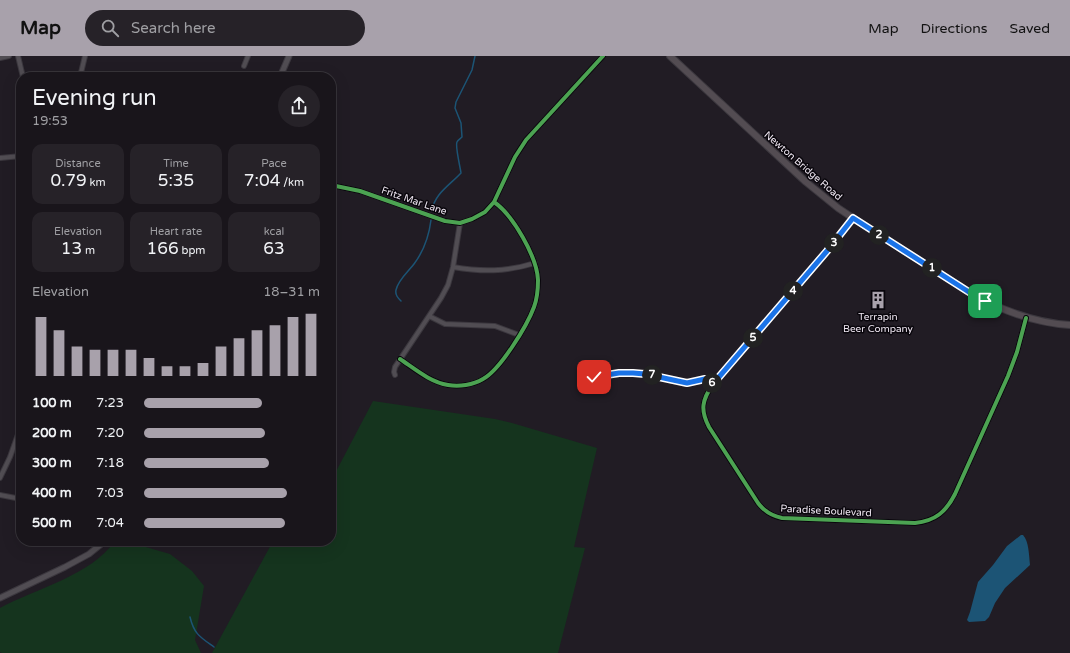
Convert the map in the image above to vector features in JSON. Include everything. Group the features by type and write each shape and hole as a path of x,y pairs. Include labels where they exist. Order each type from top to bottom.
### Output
{"main road":[{"name":"Newton Bridge Road","path":"670,56 802,179 838,208 972,294 1004,310 1026,318 1070,325"}],"street":[{"path":"0,58 8,56"},
{"path":"18,56 22,72"},
{"path":"81,72 85,56"},
{"path":"244,66 248,56"},
{"path":"282,72 289,56"},
{"path":"394,375 394,367 445,292 453,267 460,223 467,222 479,216 490,208 512,162 522,146 603,56"},
{"path":"0,158 16,156"},
{"name":"Fritz Mar Lane","path":"336,186 360,191 445,221 460,223"},
{"path":"400,359 434,381 448,385 464,385 484,379 496,370 519,335 530,316 536,297 538,280 530,250 504,210 494,202"},
{"name":"Paradise Boulevard","path":"853,218 827,251 713,384 708,391 704,403 703,409 706,421 754,497 766,512 782,518 923,522 931,520 945,510 955,494 1009,373 1017,352 1026,318"},
{"path":"453,267 471,270 496,270 518,268 534,263"},
{"path":"429,316 445,324 494,326 519,335"},
{"path":"594,377 619,373 633,373 645,374 687,383 705,379 713,384"},
{"path":"0,478 16,440"},
{"path":"0,495 16,498"},
{"path":"0,598 65,567 89,554 99,546"}],"green space":[{"path":"373,401 495,419 597,448 574,547 585,548 558,653 212,653 270,546 336,546 336,471"},
{"path":"110,546 142,546 170,554 192,571 204,586 195,640 201,653 0,652 0,608 62,580 92,563"}],"water":[{"path":"1023,535 1026,541 1030,565 1005,588 995,603 989,617 985,621 969,622 967,620 978,582 1007,546"}],"waterway":[{"path":"432,211 433,205 439,195 461,173 457,152 457,141 462,137 461,123 455,108 456,102 472,70 475,56"},
{"path":"401,301 396,293 397,286 414,264 423,249 431,220"},
{"path":"190,617 193,627 198,635 214,647"}],"cycle path":[{"path":"336,186 360,191 445,221 460,223 472,219 485,212 494,202 515,157 526,140 603,56"},
{"path":"400,359 423,375 435,381 452,386 461,386 475,383 490,374 505,357 519,336 537,297 537,271 523,237 509,216 494,202"},
{"path":"853,218 827,251 713,384 706,395 703,410 709,427 758,503 768,513 782,518 915,523 934,518 944,511 955,494 1008,376 1017,352 1026,318"}],"place":[{"name":"Terrapin Beer Company","path":"878,300"}],"route":[{"path":"594,377 619,373 633,373 645,374 687,383 705,379 713,384 827,251 853,218 985,301"}]}
